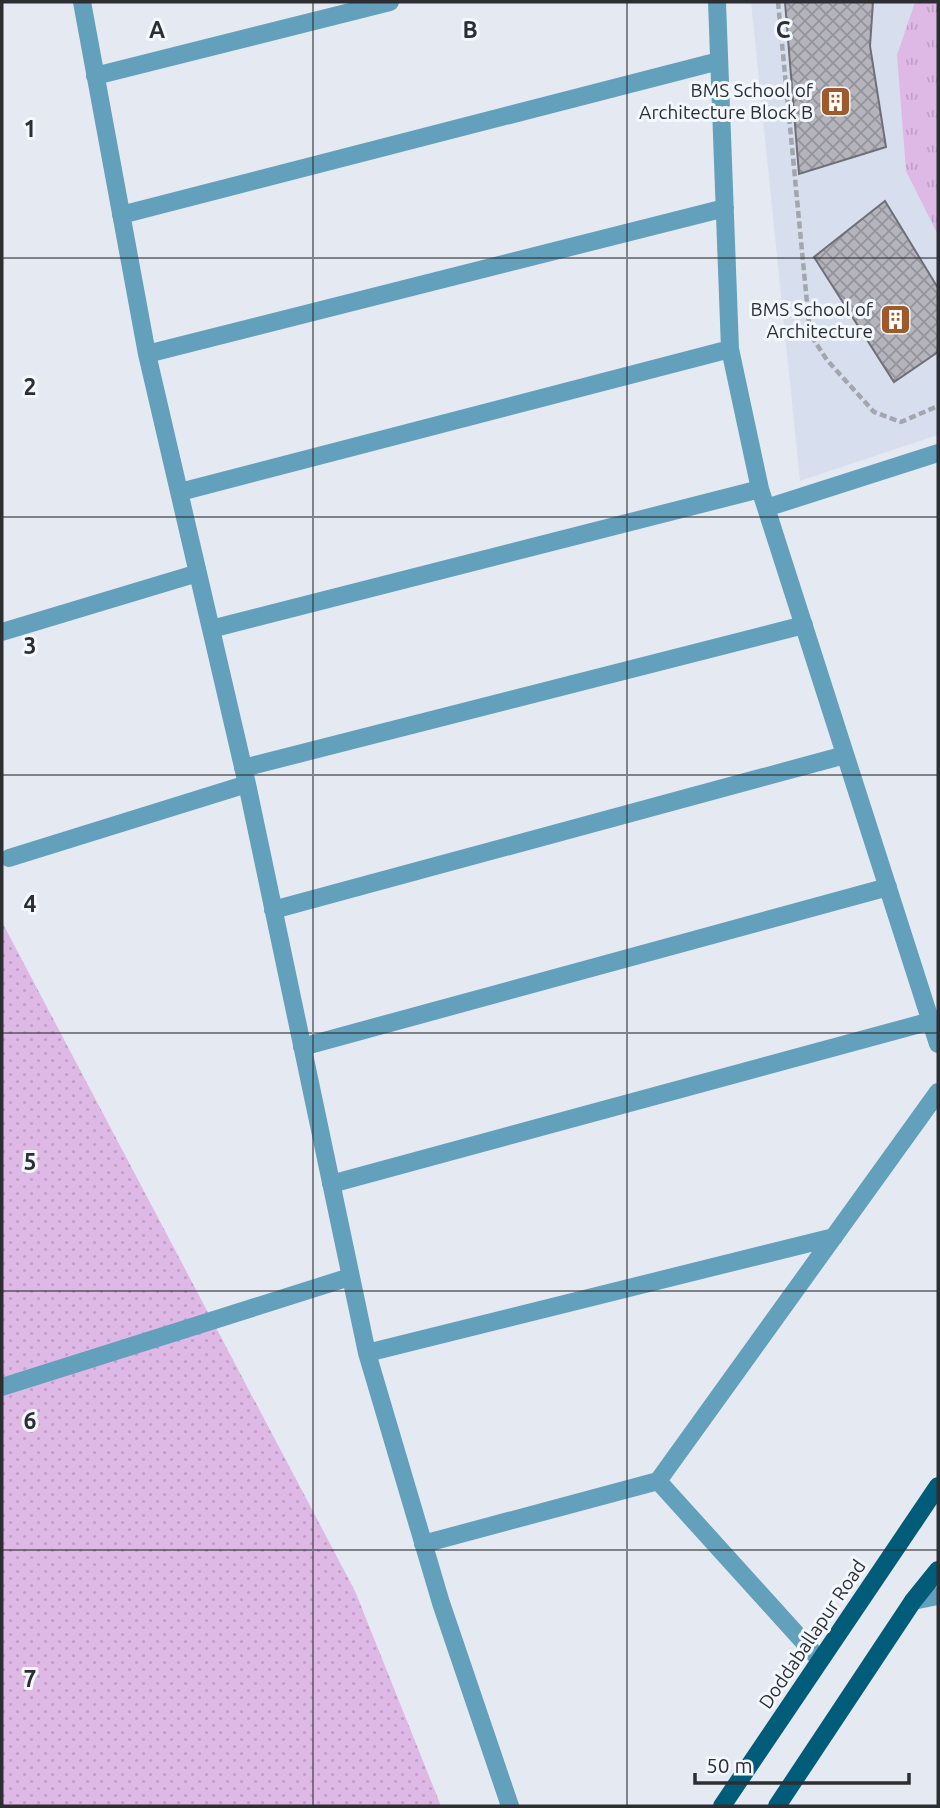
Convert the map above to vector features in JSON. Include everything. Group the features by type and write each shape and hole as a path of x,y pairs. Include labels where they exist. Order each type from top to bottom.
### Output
{"main road":[{"name":"Doddaballapur Road","path":"722,1806 938,1486"},
{"path":"777,1806 913,1601 938,1570"}],"street":[{"path":"82,2 147,354 245,776 367,1353 441,1603 510,1806"},
{"path":"95,76 390,2"},
{"path":"717,2 730,349 760,489 938,1044"},
{"path":"121,215 719,61"},
{"path":"147,354 725,208"},
{"path":"180,492 730,349"},
{"path":"766,508 937,458"},
{"path":"211,629 760,489"},
{"path":"2,632 198,573"},
{"path":"9,858 245,776 804,625"},
{"path":"273,910 845,755"},
{"path":"302,1047 888,887"},
{"path":"331,1184 931,1021"},
{"path":"424,1544 658,1481 938,1092"},
{"path":"367,1353 834,1237"},
{"path":"2,1387 350,1277"},
{"path":"658,1481 820,1660"},
{"path":"913,1601 938,1596"}],"path":[{"path":"778,2 810,334 827,360 874,412 901,422 938,406"}],"shaded area":[{"path":"751,2 938,2 938,435 800,481"}],"green space":[{"path":"915,2 938,2 938,235 906,171 897,55"},
{"path":"2,922 355,1591 441,1806 2,1806"}],"building":[{"name":"BMS School of Architecture Block B","path":"785,2 873,2 870,46 886,147 799,174"},
{"name":"BMS School of Architecture","path":"885,201 938,288 938,352 894,382 814,257"}],"place":[{"name":"BMS School of Architecture Block B","path":"836,101"},
{"name":"BMS School of Architecture","path":"896,320"}]}
